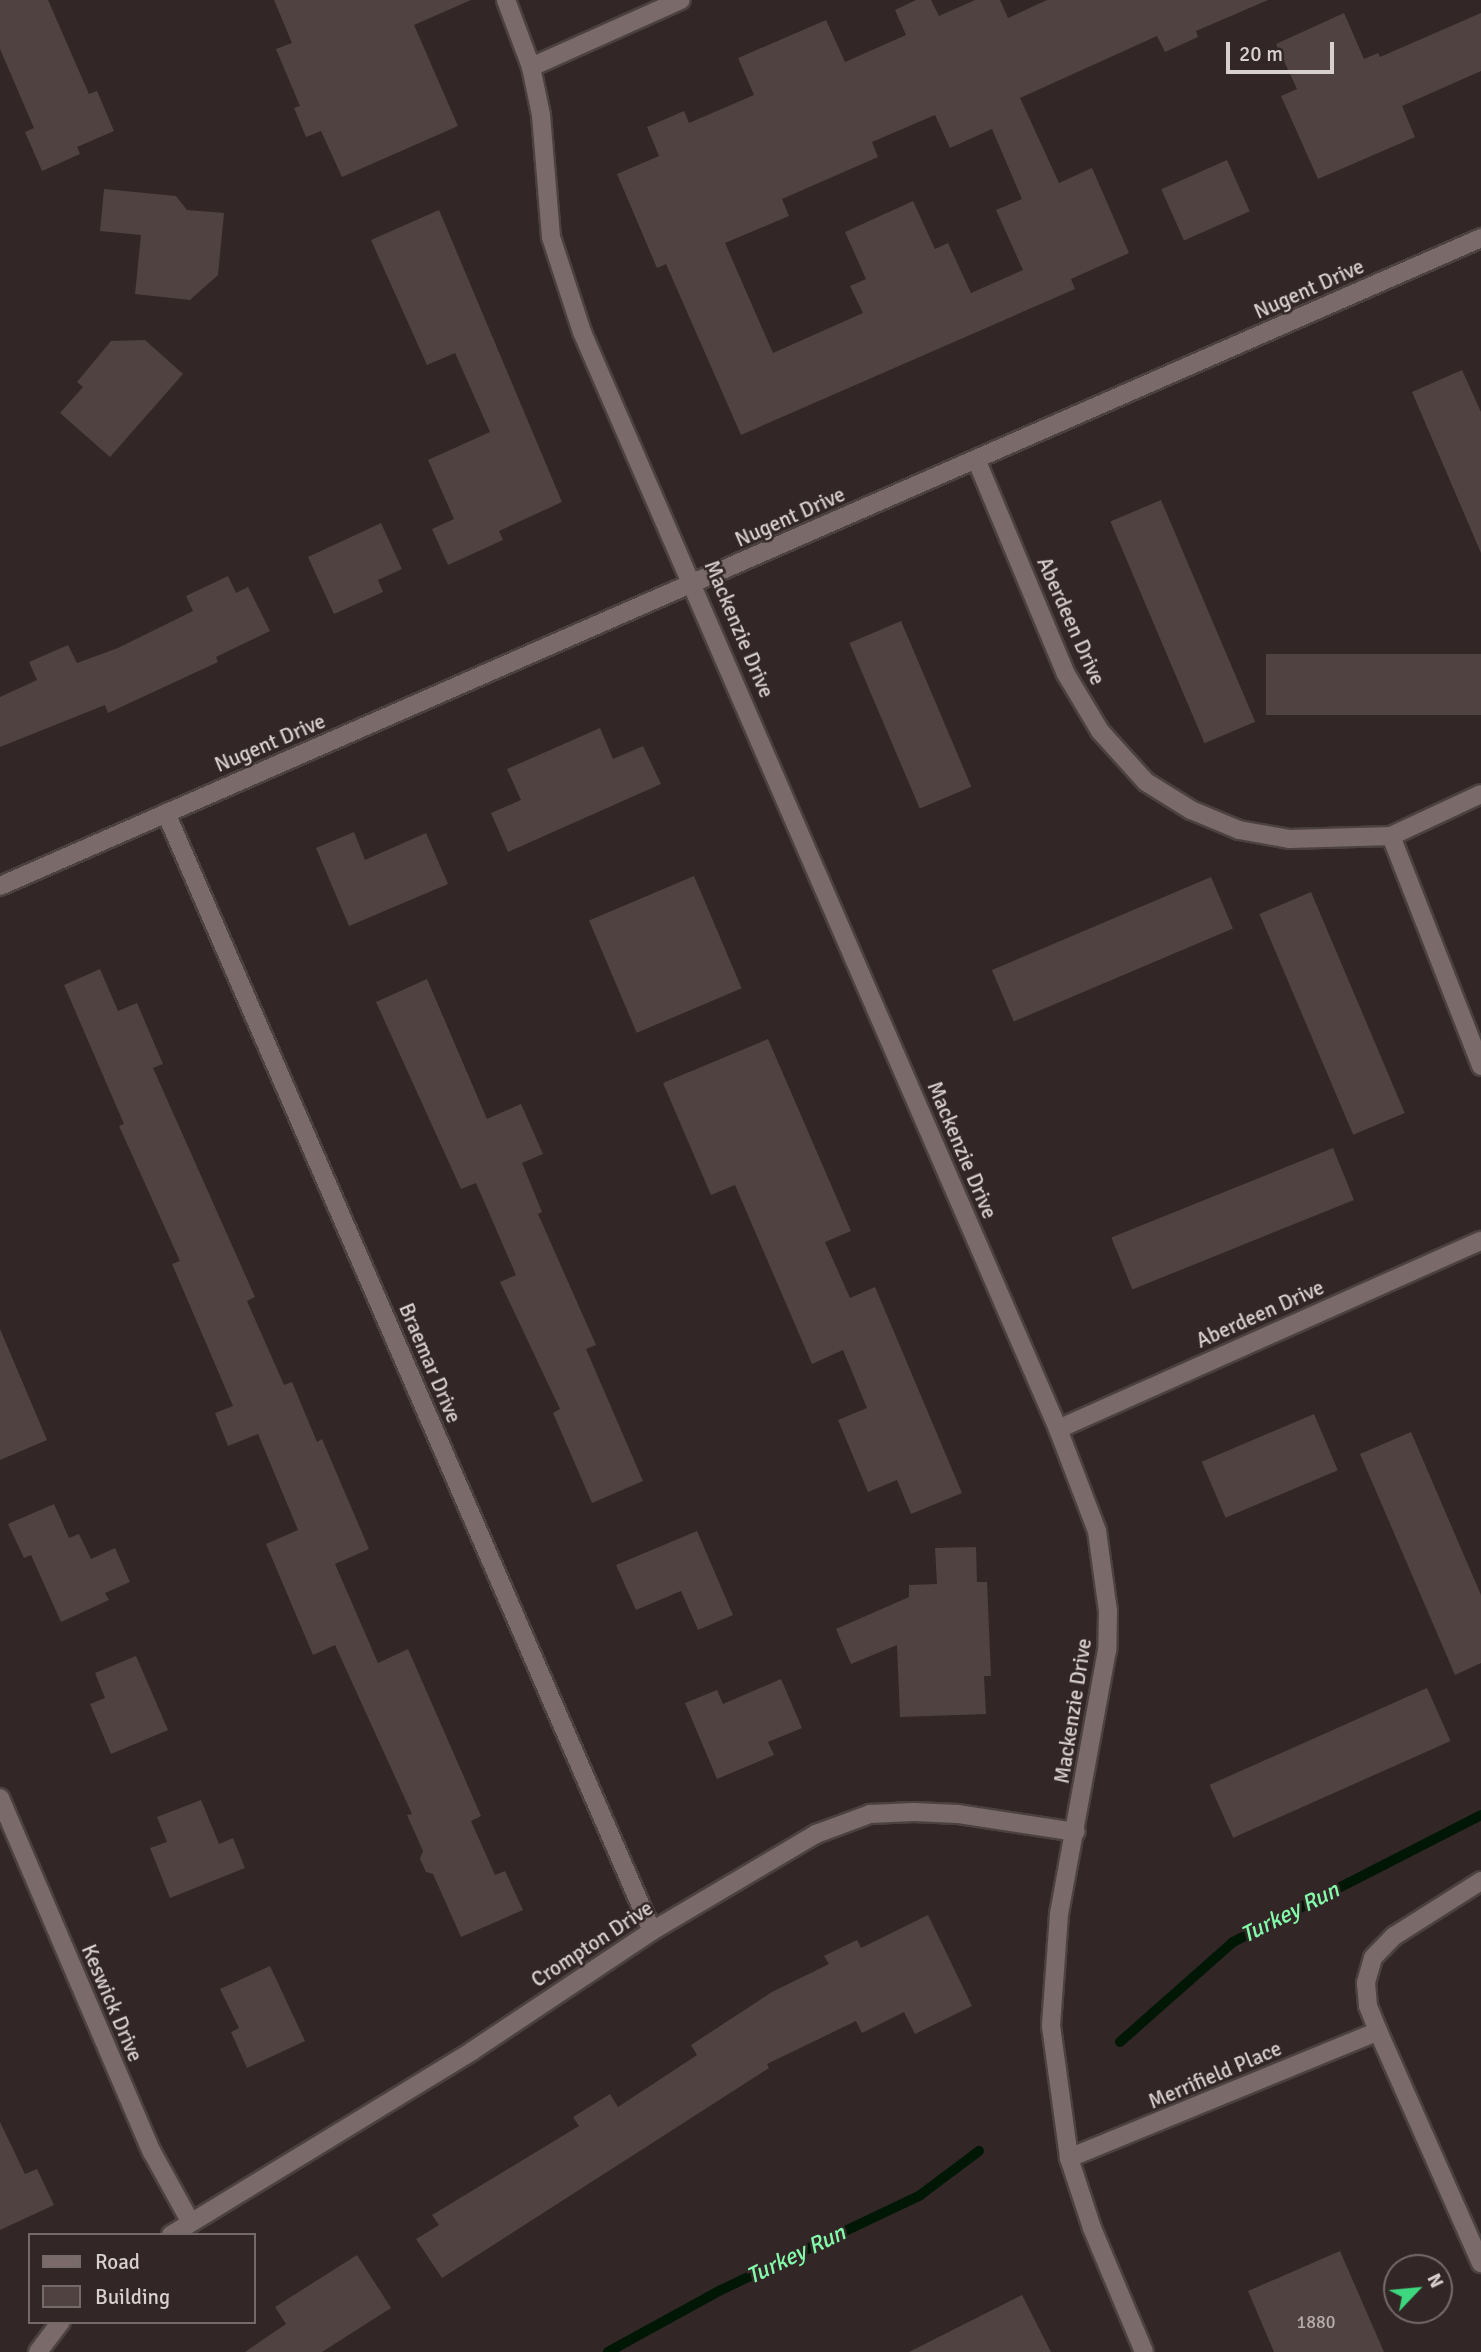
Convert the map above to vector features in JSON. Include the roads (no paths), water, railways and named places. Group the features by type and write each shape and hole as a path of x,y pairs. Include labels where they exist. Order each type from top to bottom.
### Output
{"street":[{"name":"Mackenzie Drive","path":"506,0 531,67 541,115 551,237 566,286 1058,1429 1097,1531 1108,1611 1107,1650 1059,1914 1051,2026 1069,2158 1092,2228 1144,2352"},
{"path":"531,67 681,0"},
{"name":"Nugent Drive","path":"0,886 1481,238"},
{"name":"Aberdeen Drive","path":"976,459 1066,674 1100,731 1146,782 1191,810 1265,836 1391,836 1481,794"},
{"name":"Braemar Drive","path":"166,813 652,1931"},
{"path":"1391,836 1481,1066"},
{"name":"Aberdeen Drive","path":"1058,1429 1481,1241"},
{"name":"Keswick Drive","path":"0,1798 152,2152 190,2221"},
{"name":"Crompton Drive","path":"174,2233 472,2051 652,1931 779,1852 870,1814 958,1814 1076,1832"},
{"path":"1481,1881 1394,1936 1373,1958 1366,1983 1368,2006 1378,2031 1481,2263"},
{"name":"Merrifield Place","path":"1069,2158 1378,2031"},
{"path":"38,2352 59,2324"}],"waterway":[{"name":"Turkey Run","path":"1120,2042 1233,1942 1481,1815"},
{"name":"Turkey Run","path":"608,2352 721,2290 919,2196 979,2151"}]}
